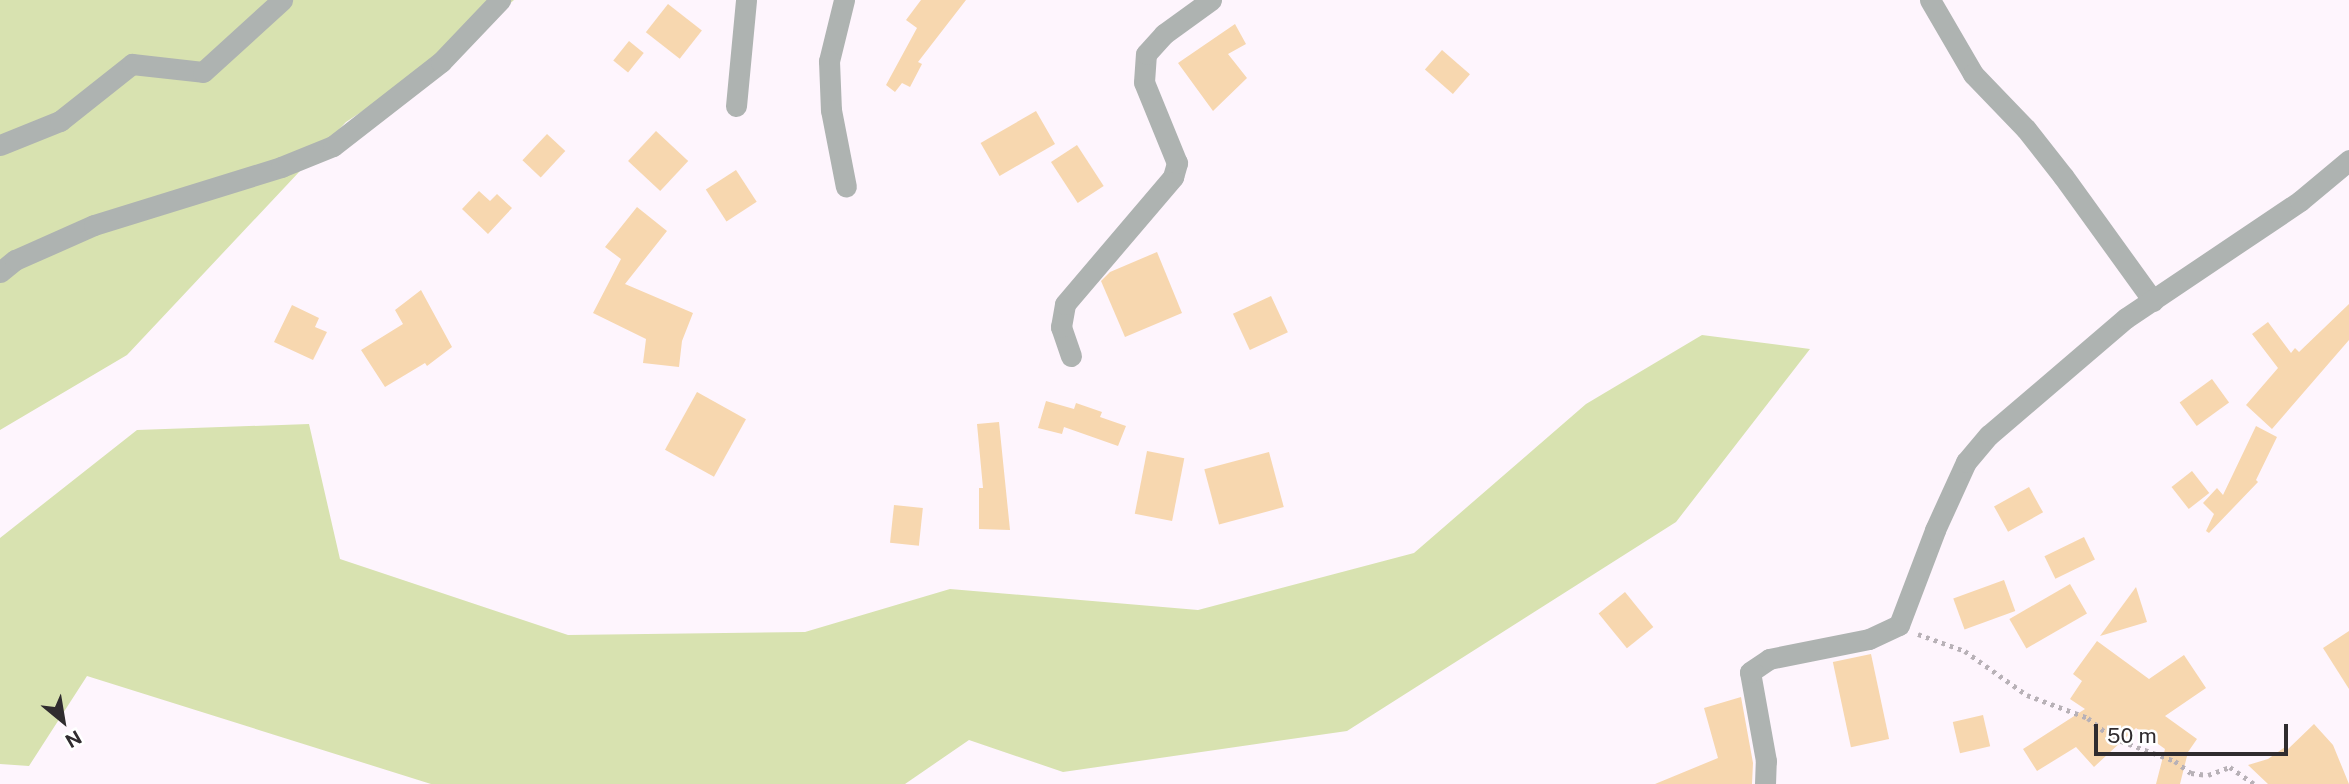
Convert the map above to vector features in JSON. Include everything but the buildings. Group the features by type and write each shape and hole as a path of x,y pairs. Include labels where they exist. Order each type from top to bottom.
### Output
{"street":[{"path":"0,145 60,121 132,64 203,72 282,0"},
{"path":"0,272 15,260 94,225 281,167 333,146 441,62 500,0"},
{"path":"736,106 746,0"},
{"path":"844,0 829,61 831,110 846,187"},
{"path":"1071,356 1061,327 1065,304 1173,177 1177,163 1144,82 1146,54 1164,34 1212,0"},
{"path":"1930,0 1973,74 2026,129 2153,300"},
{"path":"1765,784 1766,761 1750,672 1769,659 1869,639 1899,625 1966,462 1989,435 2126,318 2300,201 2349,160"}],"path":[{"path":"1899,625 1936,643 1965,651 2027,695 2088,718 2113,738 2175,761 2191,773 2208,775 2230,766 2254,784"}],"green space":[{"path":"0,0 514,0 459,48 346,122 127,355 0,430"},
{"path":"1702,335 1810,349 1676,522 1347,731 1063,772 969,740 905,784 431,784 87,676 29,766 0,764 0,538 137,430 309,424 340,559 568,635 805,632 950,589 1198,610 1414,553 1586,404"}]}
